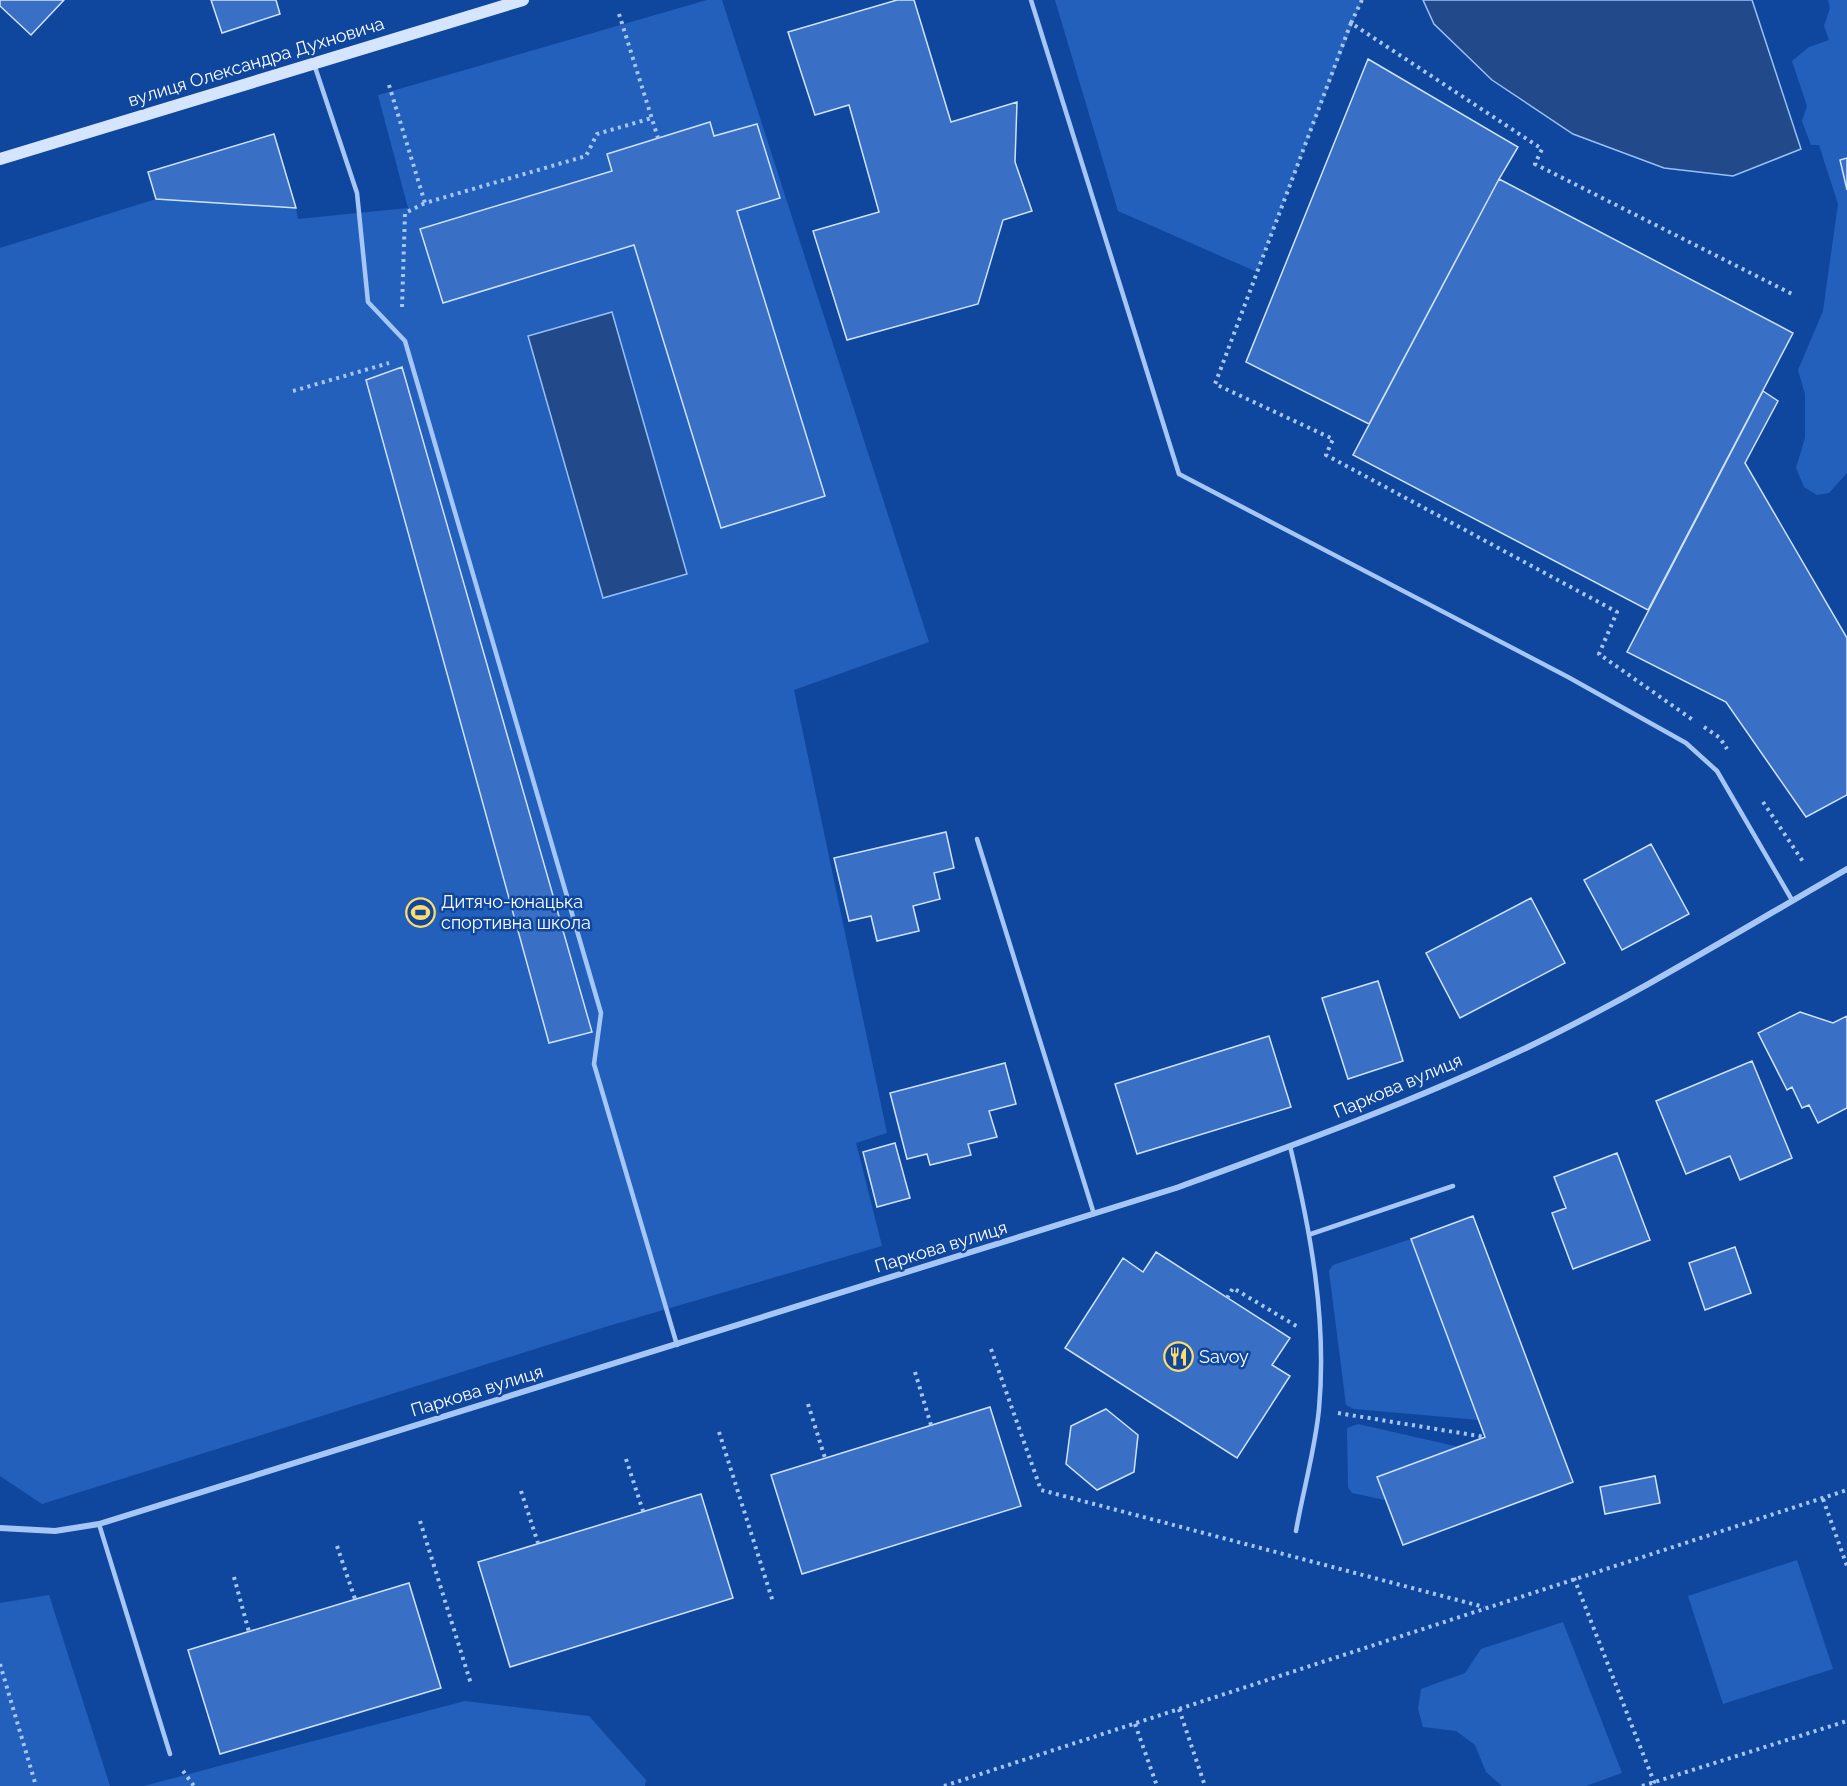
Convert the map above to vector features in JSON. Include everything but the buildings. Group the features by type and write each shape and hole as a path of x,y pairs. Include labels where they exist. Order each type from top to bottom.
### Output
{"main road":[{"name":"вулиця Олександра Духновича","path":"0,159 524,0"}],"street":[{"name":"Паркова вулиця","path":"0,1528 55,1531 99,1524 1176,1188 1290,1146 1526,1048 1622,998 1847,869"}],"lane":[{"path":"1031,0 1179,474 1569,677 1686,743 1717,771 1792,900"},
{"path":"314,64 357,193 368,302 405,341 601,1013 594,1064 677,1345"},
{"path":"977,838 1094,1214"},
{"path":"1290,1146 1311,1234 1321,1339 1319,1410 1296,1531"},
{"path":"1311,1234 1453,1186"},
{"path":"99,1524 170,1754"}],"path":[{"path":"1362,0 1351,23 1215,384 1333,439 1326,455 1617,612 1599,654 1720,738 1733,757"},
{"path":"619,14 658,138"},
{"path":"1351,23 1542,149 1535,164 1794,295"},
{"path":"389,85 425,203 586,156 597,134 652,118"},
{"path":"293,391 410,357"},
{"path":"1758,796 1804,863"},
{"path":"1227,1298 1233,1288 1301,1329"},
{"path":"991,1349 1041,1490 1485,1607"},
{"path":"915,1372 931,1425"},
{"path":"808,1404 825,1458"},
{"path":"1319,1410 1485,1437"},
{"path":"719,1432 773,1602"},
{"path":"626,1459 643,1511"},
{"path":"944,1786 1847,1490"},
{"path":"521,1491 538,1543"},
{"path":"1823,1499 1847,1566"},
{"path":"420,1521 471,1684"},
{"path":"337,1546 355,1599"},
{"path":"234,1578 249,1632"},
{"path":"1574,1578 1653,1784"},
{"path":"0,1664 36,1786"},
{"path":"1179,1709 1205,1786"},
{"path":"1642,1786 1847,1720"},
{"path":"1135,1724 1157,1786"}],"shaded area":[{"name":"Дитячо-юнацька спортивна школа","path":"707,0 722,0 929,642 794,690 887,1133 856,1143 882,1246 605,1327 42,1504 0,1476 0,248 156,199 296,208 298,219 408,208 378,95"},
{"path":"1055,0 1362,0 1257,272 1118,211"},
{"path":"1423,0 1752,0 1801,149 1733,176 1664,168 1573,134 1492,80 1434,24"},
{"path":"1828,0 1847,0 1847,473 1829,493 1817,495 1804,487 1796,468 1805,438 1805,394 1798,370 1823,311 1838,204 1819,145 1811,145 1802,121 1807,106 1792,61 1809,47 1829,40 1824,26 1830,8"},
{"path":"612,312 687,574 603,598 528,336"},
{"path":"1411,1239 1479,1420 1354,1409 1346,1405 1329,1271 1333,1265"},
{"path":"1358,1424 1459,1447 1377,1477 1385,1500 1352,1493 1348,1487 1347,1428"},
{"path":"1797,1560 1833,1669 1723,1704 1688,1596"},
{"path":"49,1595 110,1786 0,1786 0,1603"},
{"path":"1563,1622 1622,1773 1586,1786 1502,1786 1486,1772 1475,1745 1456,1731 1423,1727 1418,1709 1421,1689 1465,1673 1481,1649"},
{"path":"465,1701 589,1716 646,1780 645,1786 144,1786"}],"place":[{"name":"Дитячо-юнацька спортивна школа","path":"420,912"},
{"name":"Savoy","path":"1178,1357"}]}
